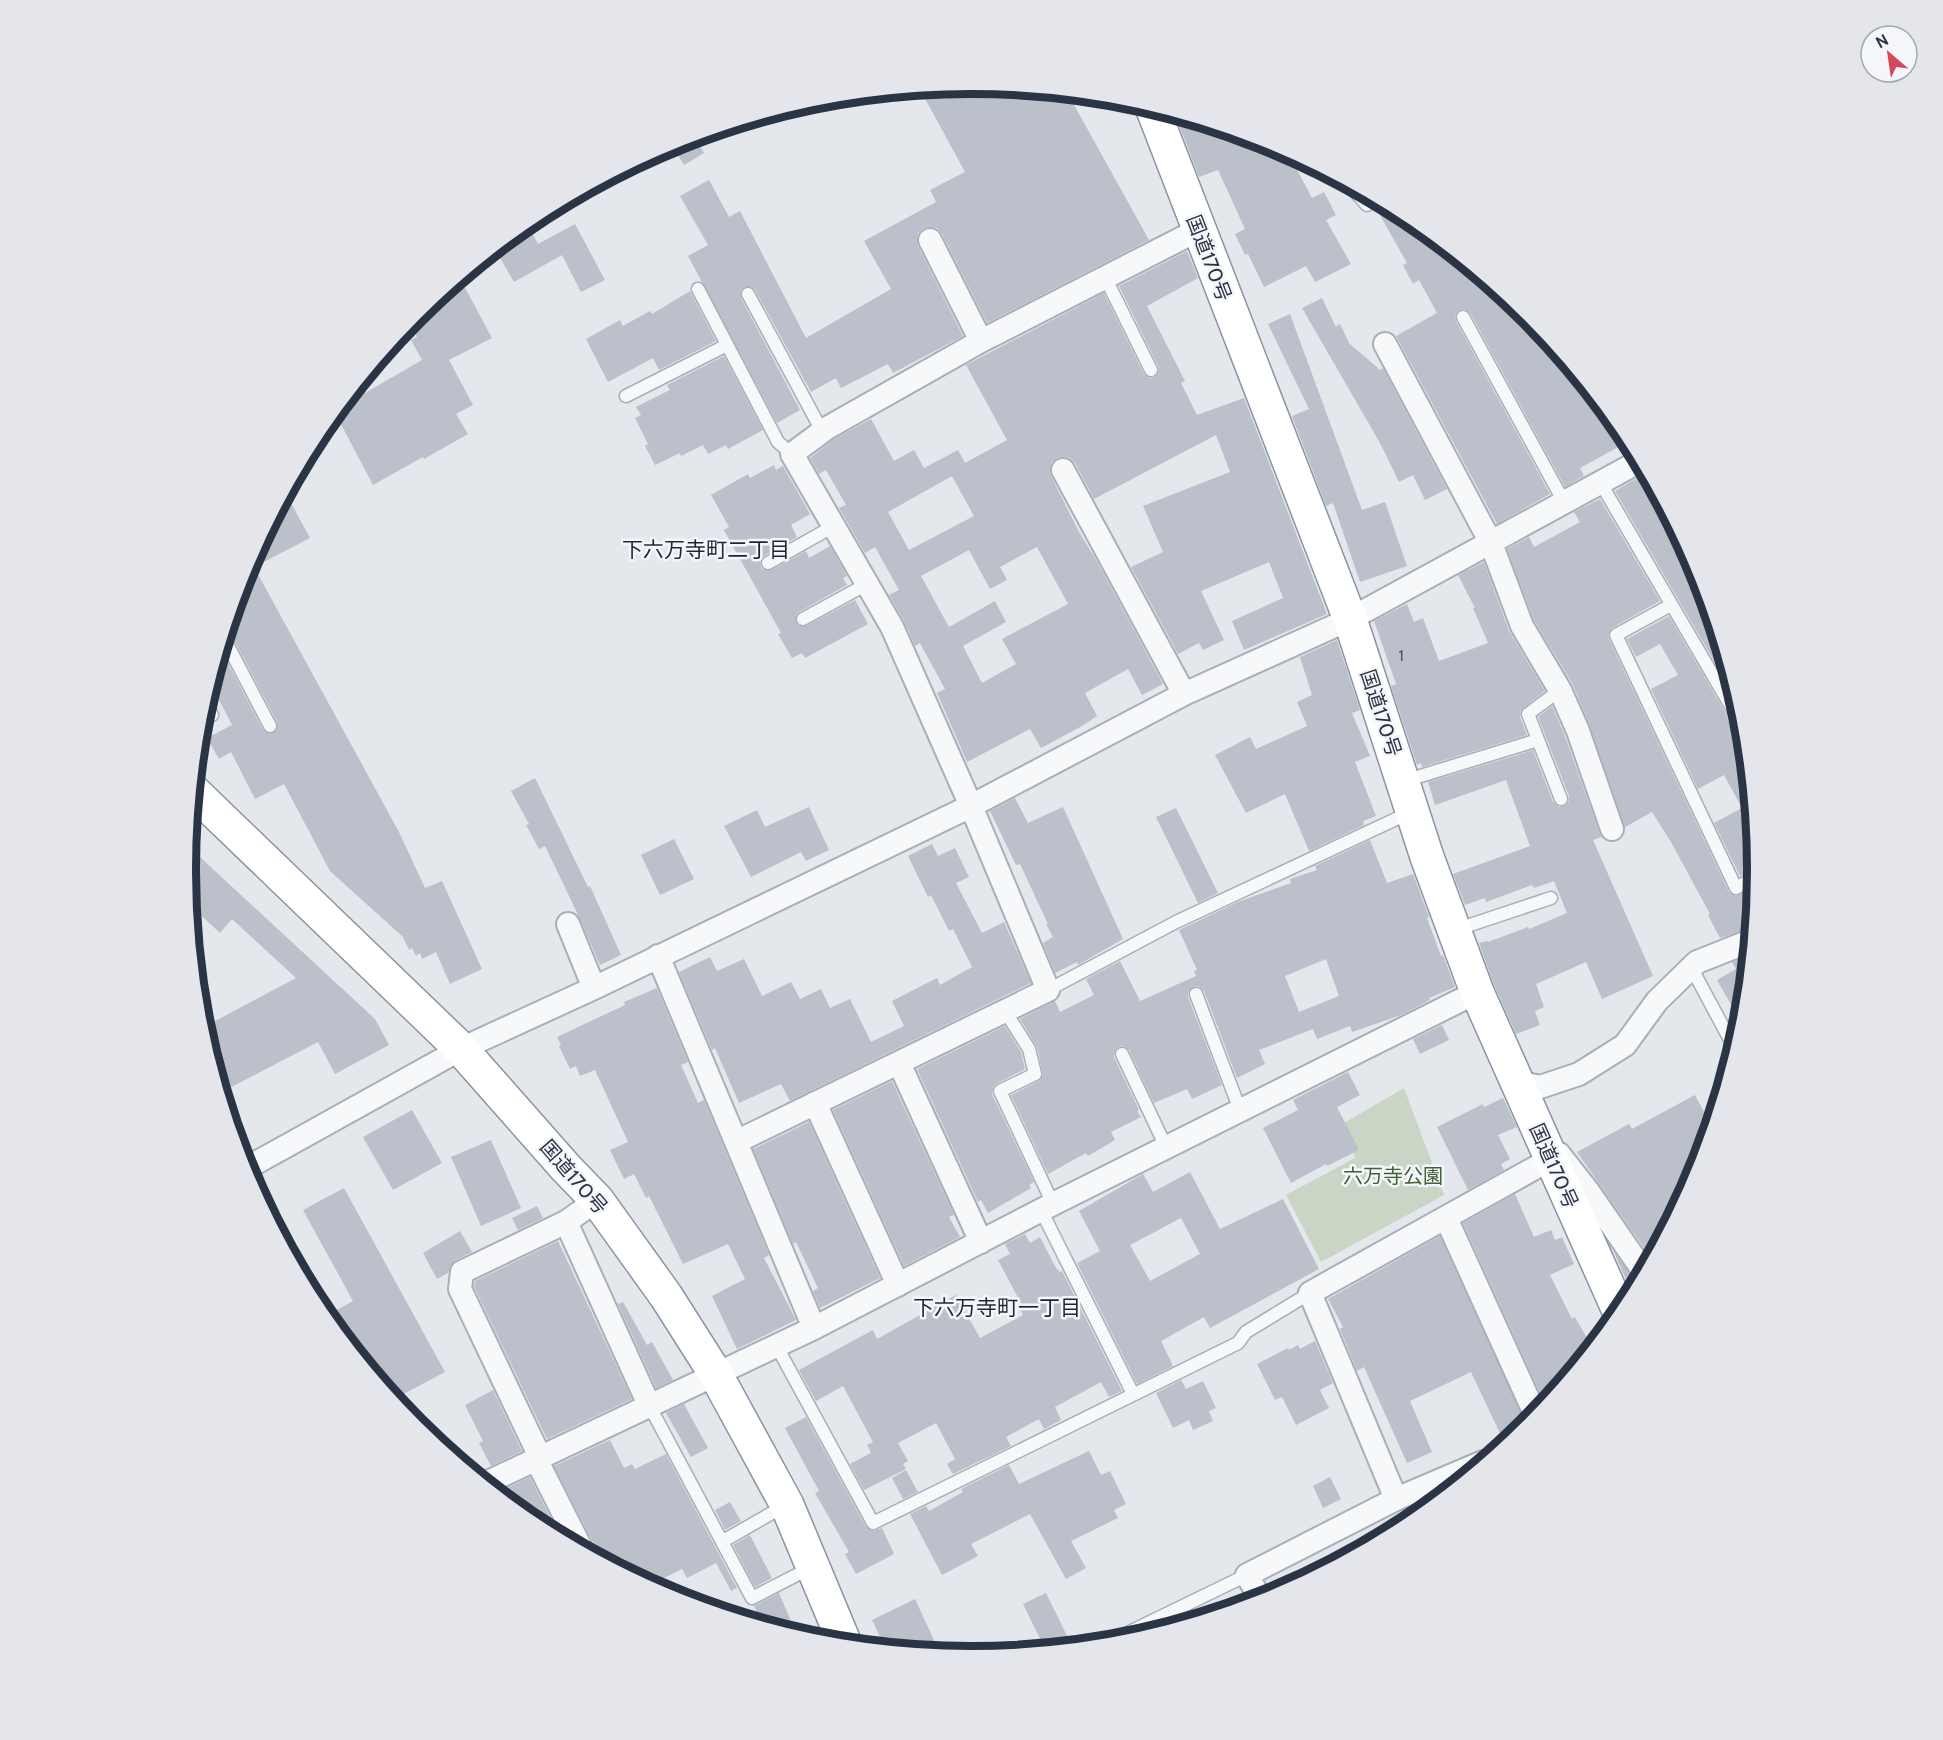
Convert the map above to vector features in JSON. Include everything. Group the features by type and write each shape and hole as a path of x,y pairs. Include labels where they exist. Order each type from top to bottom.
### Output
{"highway":[{"name":"国道170号","path":"1156,117 1350,619 1408,796 1477,992 1615,1302"},
{"name":"国道170号","path":"200,798 461,1049 597,1200 666,1296 715,1373 787,1505 841,1634"}],"street":[{"path":"736,1142 1048,990 972,806 892,627 792,454 822,431 981,340 1198,230"},
{"path":"930,240 981,340"},
{"path":"1385,344 1491,543 1522,626 1560,690 1578,731 1612,829"},
{"path":"254,1164 461,1049 594,988 972,806 1184,694 1350,619 1632,465"},
{"path":"1062,470 1184,694"},
{"path":"568,924 594,988"},
{"path":"1517,1082 1540,1088 1579,1074 1625,1045 1657,1001 1697,962 1743,944"},
{"path":"658,956 814,1328"},
{"path":"493,1480 814,1328 1047,1207 1477,992"},
{"path":"899,1063 981,1242"},
{"path":"815,1103 898,1285"},
{"path":"1537,1128 1588,1191 1639,1265"},
{"path":"1396,1499 1310,1293 1551,1159"},
{"path":"576,1537 460,1289 462,1272 566,1222 597,1200"},
{"path":"1446,1218 1531,1406"},
{"path":"566,1222 649,1405"},
{"path":"1256,1591 1247,1575 1396,1499 1460,1472"}],"lane":[{"path":"1364,201 1367,205"},
{"path":"1105,278 1151,370"},
{"path":"698,289 778,442 792,454"},
{"path":"748,294 822,431"},
{"path":"1463,317 1564,502"},
{"path":"626,396 727,345"},
{"path":"1600,482 1728,701"},
{"path":"768,563 834,526"},
{"path":"803,619 867,584"},
{"path":"1671,605 1616,635 1736,888 1747,882"},
{"path":"229,647 270,726"},
{"path":"1560,690 1528,714 1560,799"},
{"path":"1048,990 1408,796 1538,740"},
{"path":"1454,930 1551,898"},
{"path":"1691,967 1729,1037"},
{"path":"1196,994 1240,1110"},
{"path":"1005,1011 1029,1049 1035,1074 1000,1091 1047,1207 1133,1394"},
{"path":"1122,1054 1166,1147"},
{"path":"776,1345 873,1523 1238,1343 1246,1332 1310,1293"},
{"path":"649,1405 752,1598 813,1566"},
{"path":"723,1541 787,1505"},
{"path":"1141,1627 1247,1575"}],"green space":[{"name":"六万寺公園","path":"1404,1088 1444,1195 1321,1262 1286,1195 1355,1158 1344,1123"}],"building":[{"path":"972,94 1072,101 1149,240 987,323 942,234 937,228 924,228 918,233 918,246 963,336 893,373 888,364 841,388 836,378 811,392 755,290 752,287 745,287 741,290 741,298 800,410 777,423 688,256 708,245 680,196 709,180 729,217 740,211 806,338 891,289 864,241 936,202 930,190 965,172 924,96"},
{"path":"1178,123 1221,136 1295,166 1312,198 1324,192 1336,215 1326,220 1351,264 1315,282 1306,266 1264,287 1248,254 1245,255 1235,234 1245,229 1218,170 1199,177"},
{"path":"699,145 704,153 684,165 677,153"},
{"path":"1377,210 1444,255 1520,322 1587,398 1620,446 1580,468 1584,476 1565,487 1470,313 1464,309 1459,310 1455,316 1456,321 1550,494 1497,524 1396,336 1437,313 1419,280 1413,284 1403,265 1407,263"},
{"path":"575,224 605,280 581,292 562,255 514,282 499,255 531,232 538,244"},
{"path":"1187,251 1198,278 1147,306 1185,381 1181,383 1197,415 1244,398 1327,614 1244,650 1232,621 1283,598 1269,562 1201,591 1224,640 1203,650 1199,643 1178,654 1131,567 1163,552 1143,506 1230,472 1216,435 1094,499 1075,463 1070,458 1057,458 1051,463 1051,476 1079,532 1163,684 1142,695 1128,669 1085,693 1097,716 1082,726 1041,748 1030,729 967,762 937,693 945,689 920,643 915,646 889,595 899,590 875,547 865,553 839,508 846,505 826,470 819,474 810,458 834,439 871,419 894,461 914,450 924,468 958,450 965,463 1007,440 966,365 1104,293 1144,374 1150,378 1155,377 1159,371 1158,366 1119,286","holes":["952,476 974,516 909,550 888,512","1037,547 1068,604 1002,639 1016,664 982,683 963,646 1006,622 995,601 949,627 921,576 969,550 990,589 1007,580 1000,567"]},
{"path":"463,284 492,338 449,360 473,405 456,414 468,434 373,485 339,421 358,396 422,360 411,340 417,337 414,331"},
{"path":"690,291 716,341 659,370 653,358 608,382 586,339 620,320 623,326 650,311 652,314"},
{"path":"1322,298 1336,327 1340,324 1349,343 1380,370 1383,368 1447,489 1425,500 1413,475 1399,482 1380,443 1302,308"},
{"path":"1290,314 1362,510 1385,502 1407,566 1360,582 1333,503 1326,506 1292,416 1309,409 1268,324"},
{"path":"724,356 763,430 728,449 726,445 708,454 703,445 655,465 635,418 641,415 636,407 670,390 667,385"},
{"path":"774,465 776,470 783,466 810,514 791,525 797,537 764,556 760,562 761,568 771,570 806,551 809,558 830,546 847,576 843,578 847,585 799,612 796,615 796,622 799,626 806,626 855,600 868,624 805,658 802,653 792,658 778,634 781,633 724,530 729,527 711,495 748,474 750,478"},
{"path":"1640,477 1643,482 1688,573 1722,675 1615,491"},
{"path":"1600,499 1660,601 1612,628 1608,634 1609,639 1729,892 1736,896 1746,891 1744,930 1720,938 1708,915 1710,914 1652,812 1625,827 1590,726 1572,683 1534,620 1507,549 1529,537 1534,547 1580,522 1574,512"},
{"path":"290,501 310,538 259,564"},
{"path":"1484,562 1509,631 1545,691 1520,711 1527,735 1422,767 1421,763 1417,765 1391,686 1396,684 1374,621 1407,604 1414,622 1423,618 1439,661 1488,643 1473,608 1475,608 1458,575"},
{"path":"256,571 399,832 425,888 442,881 482,969 450,984 436,952 422,959 420,953 416,956 412,948 409,950 403,937 330,871 284,784 255,799 231,752 219,759 208,739 232,725 216,695 225,658 263,730 270,734 277,730 277,722 232,636"},
{"path":"1669,616 1725,712 1734,734 1740,769 1747,873 1740,876 1714,823 1742,808 1724,775 1698,789 1651,689 1678,675 1660,644 1636,657 1627,639"},
{"path":"1337,640 1360,710 1352,713 1370,756 1355,762 1376,816 1363,821 1364,825 1309,851 1285,794 1246,813 1215,755 1250,737 1256,749 1307,726 1297,702 1312,695 1300,657"},
{"path":"1552,706 1601,837 1593,840 1653,976 1602,999 1586,962 1536,984 1544,1007 1535,1011 1540,1025 1516,1034 1494,985 1479,943 1488,942 1528,927 1529,929 1567,913 1554,881 1534,888 1532,885 1486,902 1485,898 1465,905 1453,874 1530,846 1506,780 1435,805 1428,782 1533,750 1553,802 1559,807 1564,806 1569,801 1569,796 1538,717"},
{"path":"535,778 588,887 590,886 621,955 600,965 545,846 539,849 526,825 529,824 511,791"},
{"path":"1015,798 1028,823 1063,807 1123,939 1078,965 1077,962 1055,973 1043,943 1053,937 1046,924 1048,924 1020,864 1016,865 990,811"},
{"path":"809,807 829,850 806,861 801,852 751,877 724,826 757,810 765,827"},
{"path":"1176,808 1218,893 1198,903 1156,817"},
{"path":"674,839 694,879 660,895 641,855"},
{"path":"1370,840 1387,883 1413,874 1441,956 1443,955 1455,987 1429,998 1430,1000 1401,1015 1352,1032 1350,1026 1317,1039 1313,1029 1259,1050 1265,1064 1237,1078 1204,991 1198,986 1193,987 1188,992 1188,997 1222,1085 1192,1099 1187,1089 1154,1103 1129,1050 1123,1046 1118,1047 1114,1057 1141,1117 1111,1132 1115,1140 1088,1156 1086,1153 1048,1174 1011,1095 1039,1081 1043,1075 1037,1047 1020,1019 1055,1001 1060,1012 1094,995 1086,979 1120,961 1140,1001 1196,976 1194,971 1197,970 1179,930 1238,902 1291,883 1290,879 1317,870 1315,866","holes":["1326,959 1339,996 1299,1012 1285,976"]},
{"path":"932,844 938,856 955,848 969,877 956,883 982,933 1004,922 1031,983 790,1101 781,1084 739,1103 715,1048 712,1050 679,972 710,957 717,971 744,959 762,996 791,982 800,999 821,989 830,1008 850,999 871,1042 904,1026 892,1001 937,978 940,985 972,967 953,929 949,931 931,895 928,897 908,856"},
{"path":"197,854 375,1019 389,1045 335,1074 318,1042 228,1089 211,1023 296,978 232,919 220,933 198,912"},
{"path":"1741,959 1734,1010 1717,980 1736,969 1732,962"},
{"path":"657,988 688,1062 681,1065 698,1103 704,1100 769,1255 764,1258 796,1320 737,1349 712,1296 745,1279 728,1244 683,1264 649,1196 646,1198 634,1174 624,1179 610,1150 628,1142 595,1070 580,1076 576,1066 570,1069 557,1037 625,1005 624,1002"},
{"path":"1442,1025 1449,1040 1420,1054 1413,1039"},
{"path":"1005,1026 1021,1052 1025,1069 996,1084 992,1094 1034,1182 1029,1185 1031,1188 988,1213 981,1200 978,1202 917,1069"},
{"path":"1348,1072 1360,1095 1337,1107 1359,1150 1327,1166 1326,1164 1291,1183 1263,1128 1298,1110 1293,1100"},
{"path":"892,1081 954,1215 949,1217 960,1237 904,1266 833,1110"},
{"path":"1695,1095 1707,1117 1688,1167 1646,1252 1577,1152 1629,1124 1632,1129"},
{"path":"1503,1098 1517,1127 1498,1135 1510,1159 1501,1164 1504,1170 1468,1190 1437,1127 1483,1104 1484,1107"},
{"path":"412,1110 442,1163 393,1190 363,1137"},
{"path":"809,1122 880,1278 820,1308 813,1291 818,1288 796,1242 793,1244 753,1149"},
{"path":"491,1140 521,1208 481,1226 451,1157"},
{"path":"1190,1172 1220,1229 1283,1199 1319,1269 1210,1328 1204,1317 1161,1341 1173,1366 1137,1384 1077,1263 1100,1251 1079,1211 1143,1174 1153,1192","holes":["1181,1218 1200,1254 1150,1281 1130,1245"]},
{"path":"344,1188 445,1372 401,1395 388,1381 334,1311 353,1301 303,1210"},
{"path":"1515,1194 1534,1237 1551,1230 1555,1240 1562,1237 1574,1264 1550,1275 1572,1319 1575,1317 1588,1340 1541,1396 1463,1223"},
{"path":"537,1206 543,1218 518,1230 512,1218"},
{"path":"460,1231 472,1252 456,1260 448,1273 437,1279 423,1253"},
{"path":"1025,1234 1030,1243 1040,1237 1056,1268 1062,1271 1122,1391 1109,1397 1101,1382 1055,1407 1061,1420 1044,1429 1039,1419 1006,1437 1011,1446 953,1474 947,1464 955,1459 936,1423 898,1443 908,1461 903,1464 906,1469 864,1490 850,1464 871,1453 867,1445 873,1442 843,1386 816,1401 799,1370 873,1330 877,1339 956,1295 980,1338 1023,1315 1020,1309 1023,1307 998,1260 1010,1254 1005,1244"},
{"path":"1440,1236 1522,1416 1501,1436 1471,1372 1410,1401 1432,1452 1407,1463 1364,1367 1357,1371 1340,1329 1343,1327 1328,1299"},
{"path":"558,1241 632,1399 547,1439 474,1287 475,1281"},
{"path":"1613,1250 1632,1276 1627,1283"},
{"path":"623,1302 647,1345 652,1342 673,1380 656,1388 618,1304"},
{"path":"1315,1341 1333,1383 1320,1390 1329,1408 1296,1425 1282,1397 1275,1400 1257,1364 1288,1348 1289,1350 1298,1345 1300,1349"},
{"path":"1181,1380 1186,1389 1203,1381 1216,1408 1209,1411 1213,1421 1193,1430 1189,1420 1173,1428 1156,1393"},
{"path":"493,1390 522,1451 491,1466 479,1443 483,1441 465,1405"},
{"path":"684,1404 708,1448 691,1457 666,1413"},
{"path":"806,1417 866,1527 873,1531 882,1528 894,1554 856,1574 845,1554 849,1552 815,1493 819,1491 785,1428"},
{"path":"610,1440 624,1468 632,1464 635,1469 666,1454 737,1588 731,1591 716,1563 687,1578 682,1569 661,1580 594,1547 554,1466"},
{"path":"1089,1451 1101,1475 1110,1471 1126,1504 1114,1510 1118,1518 1071,1541 1086,1568 1066,1579 1030,1514 971,1544 978,1556 942,1575 910,1514 926,1506 929,1511 963,1492 961,1489 1009,1465 1019,1484"},
{"path":"906,1470 918,1492 903,1499 892,1478"},
{"path":"530,1477 553,1522 541,1515 505,1489"},
{"path":"1330,1477 1341,1499 1323,1508 1313,1486"},
{"path":"730,1502 741,1521 725,1530 715,1510"},
{"path":"750,1535 772,1578 755,1587 733,1545"},
{"path":"779,1593 792,1624 759,1615 754,1606"},
{"path":"1046,1593 1068,1638 1042,1642 1023,1604"},
{"path":"915,1599 936,1645 882,1640 872,1620"}],"district":[{"name":"下六万寺町二丁目","path":"706,549"},
{"name":"下六万寺町一丁目","path":"997,1307"}]}
